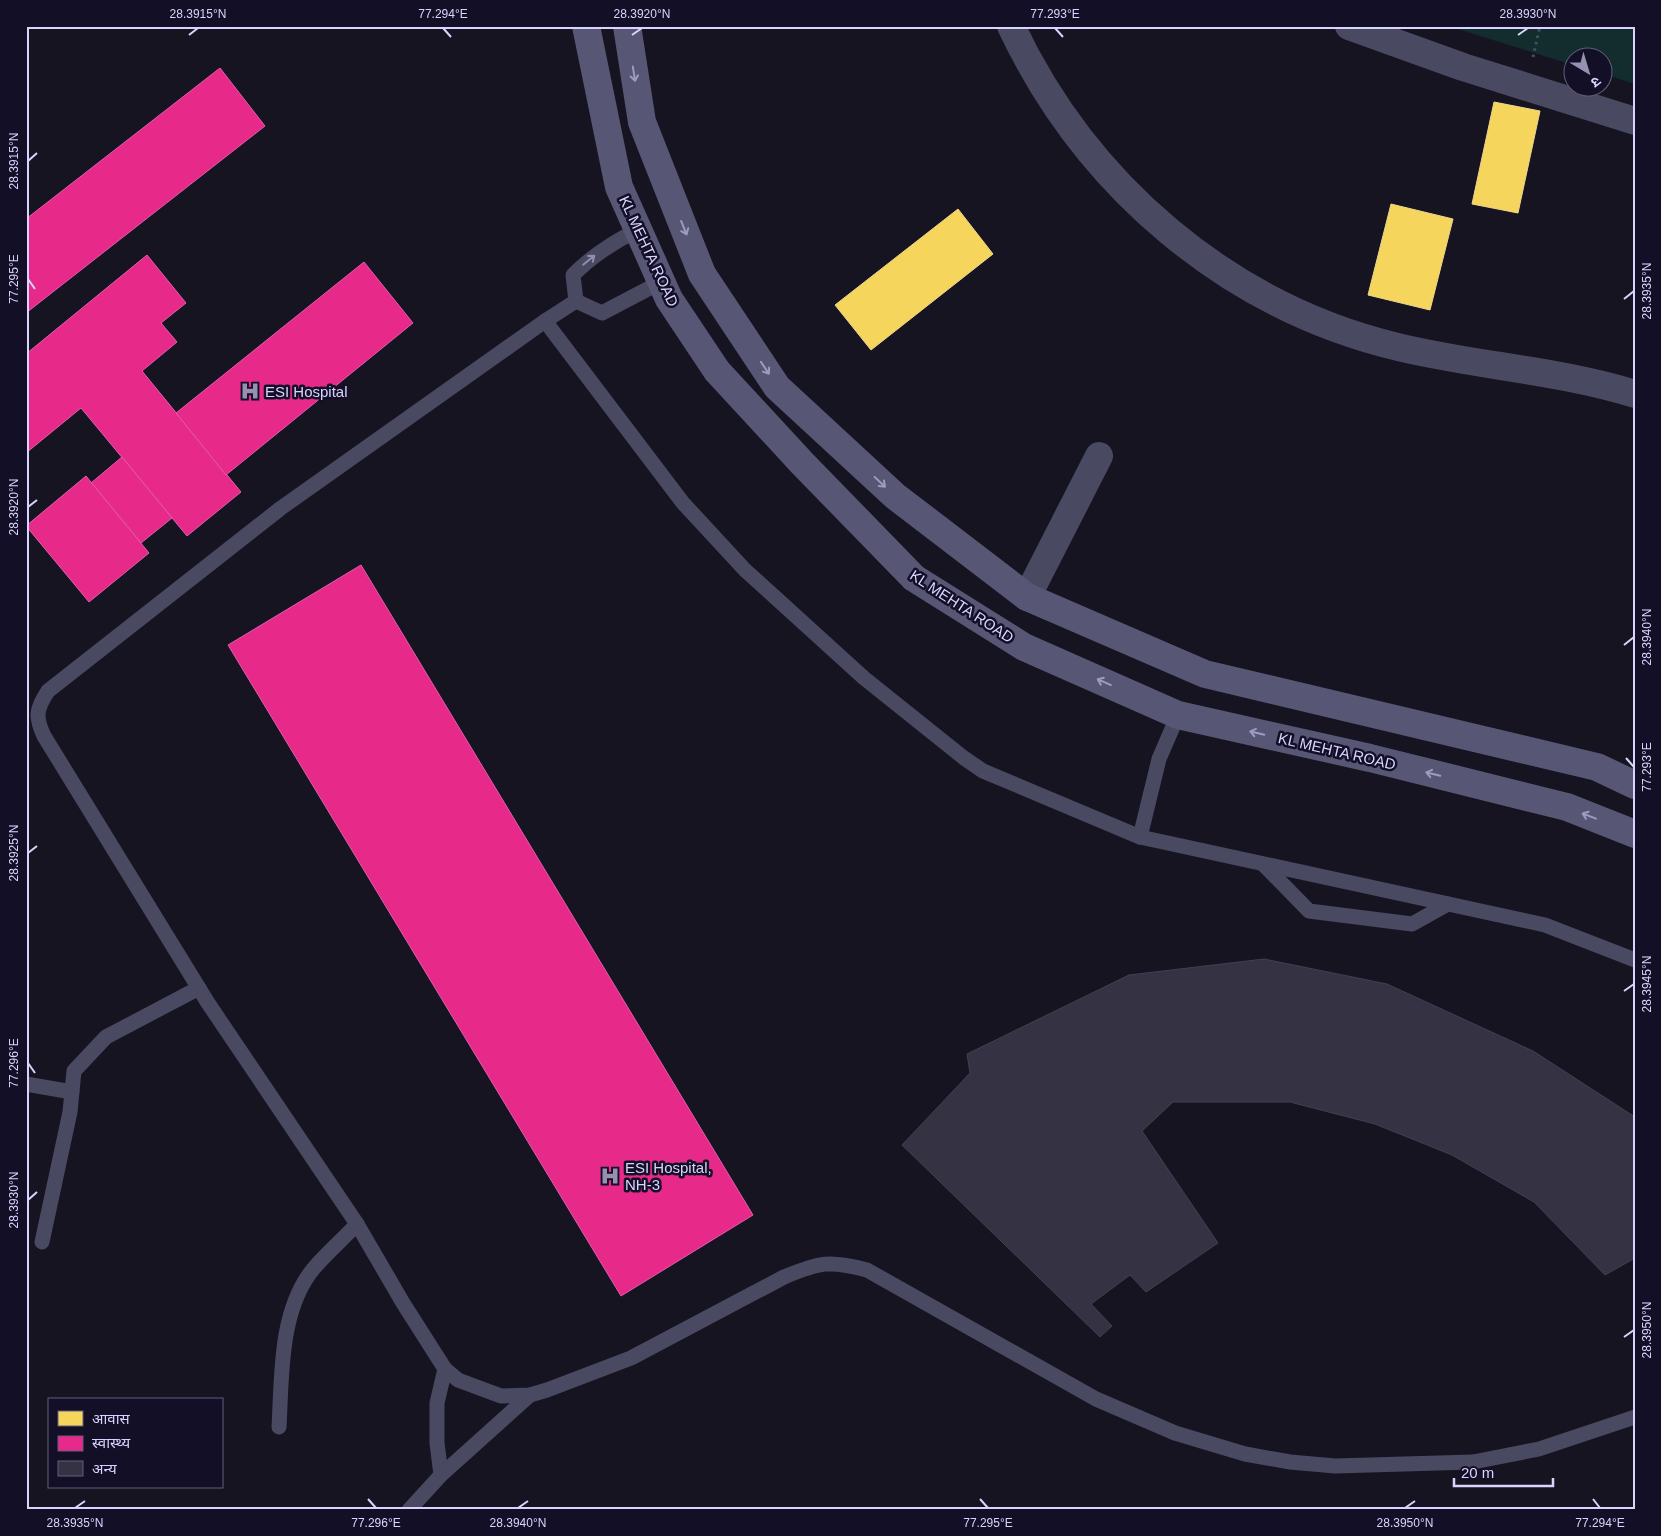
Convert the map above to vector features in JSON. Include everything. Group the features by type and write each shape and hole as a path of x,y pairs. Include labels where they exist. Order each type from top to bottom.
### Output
{"street":[{"name":"KL MEHTA ROAD","path":"586,26 619,187 669,299 716,371 914,578 1024,647 1178,715 1370,758 1567,807 1635,834"},
{"path":"627,26 642,122 702,274 778,387 895,496 1027,597 1205,674 1597,767 1635,785"},
{"path":"1011,26 1041,81 1085,146 1113,179 1168,230 1210,264 1272,301 1326,325 1398,347 1579,379 1635,394"},
{"path":"1349,26 1463,67 1635,121"},
{"path":"1027,597 1099,456"}],"lane":[{"path":"576,301 573,275 587,261 615,241 638,230"},
{"path":"576,301 602,314 661,282"},
{"path":"576,301 545,320 281,508 48,691 31,719 199,988 357,1224 403,1303 445,1369 458,1380 501,1396 530,1395 631,1358 784,1277 810,1266 829,1262 867,1270 1096,1398 1176,1434 1245,1454 1290,1462 1335,1466 1473,1462 1539,1449 1635,1417"},
{"path":"545,320 683,504 745,570 864,678 964,758 983,770 1140,837 1545,925 1635,960"},
{"path":"1140,837 1159,759 1178,715"},
{"path":"1264,865 1309,911 1412,924 1448,904"},
{"path":"42,1242 70,1112 74,1071 106,1037 199,988"},
{"path":"26,1084 72,1092"},
{"path":"279,1427 284,1349 290,1318 300,1288 313,1269 357,1224"},
{"path":"442,1475 437,1443 437,1403 445,1369"},
{"path":"409,1510 442,1475 530,1395"}],"green space":[{"path":"1448,26 1635,26 1635,84 1614,77 1614,48 1564,48 1564,62"}],"building: आवास":[{"path":"1494,102 1540,111 1518,213 1472,204"},
{"path":"1391,204 1453,219 1430,310 1368,295"},
{"path":"958,209 993,254 871,350 835,305"}],"building: स्वास्थ्य":[{"path":"220,68 265,126 26,313 26,219"},
{"path":"147,255 186,303 161,323 177,342 142,371 241,492 187,536 81,408 26,453 26,354"},
{"path":"364,262 413,323 226,475 176,413"},
{"path":"122,457 172,518 141,543 91,483"},
{"path":"86,476 149,553 89,602 26,526"},
{"path":"361,565 753,1215 621,1296 228,645"}],"building: अन्य":[{"path":"1264,959 1387,984 1533,1051 1635,1117 1635,1258 1605,1275 1534,1202 1452,1155 1375,1124 1290,1102 1173,1102 1142,1131 1218,1243 1146,1292 1130,1275 1091,1304 1112,1326 1100,1337 902,1145 970,1073 967,1054 1129,975"}],"place":[{"name":"ESI Hospital","path":"250,391"},
{"name":"ESI Hospital, NH-3","path":"610,1176"}]}
